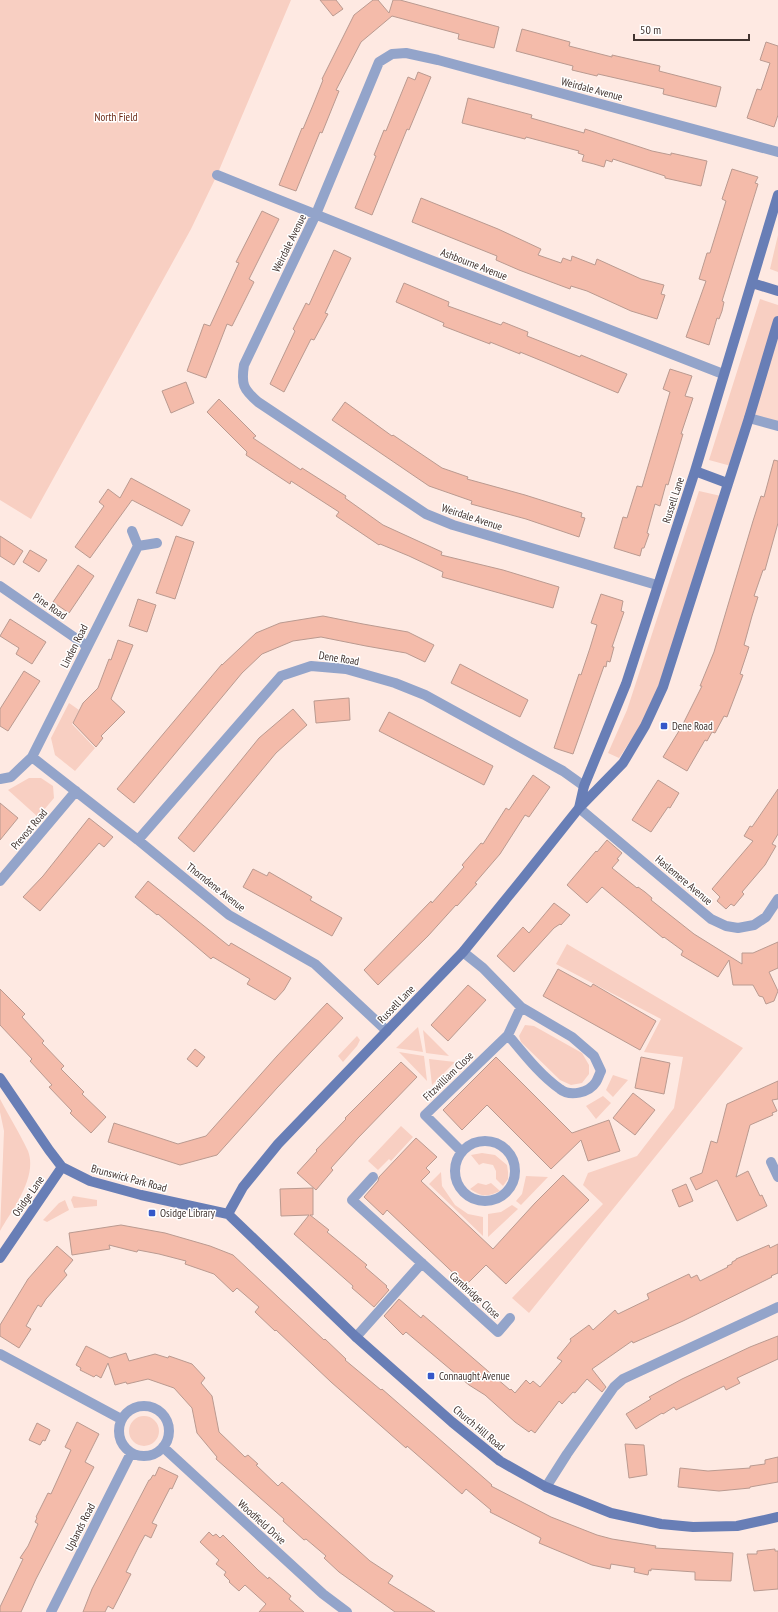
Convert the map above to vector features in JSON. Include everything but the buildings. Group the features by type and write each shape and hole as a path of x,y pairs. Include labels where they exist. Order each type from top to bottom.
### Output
{"main road":[{"name":"Russell Lane","path":"579,808 584,786 626,684 657,584 695,471 778,195"},
{"path":"752,283 778,291"},
{"name":"Russell Lane","path":"228,1214 243,1187 278,1144 463,952 579,808 623,763 645,726 663,687 749,418 778,321"},
{"path":"695,471 728,483"},
{"name":"Brunswick Park Road","path":"0,1078 62,1167 90,1181 141,1195 228,1214"},
{"name":"Osidge Lane","path":"0,1258 62,1167"},
{"name":"Church Hill Road","path":"228,1214 356,1337 452,1422 500,1461 546,1487 611,1513 660,1524 693,1527 737,1526 778,1517"}],"street":[{"name":"Weirdale Avenue","path":"657,584 452,525 426,514 258,402 246,391 242,379 244,365 316,214 379,62 392,54 406,53 438,60 778,152"},
{"name":"Ashbourne Avenue","path":"217,175 723,374"},
{"path":"749,418 778,426"},
{"path":"132,531 138,546 157,543"},
{"name":"Linden Road","path":"32,757 138,546"},
{"name":"Pine Road","path":"0,586 88,646"},
{"name":"Dene Road","path":"138,840 281,676 311,666 346,669 395,683 425,695 563,771 584,786"},
{"path":"0,779 10,777 32,757"},
{"name":"Thorndene Avenue","path":"32,757 138,840 229,915 315,964 387,1031"},
{"name":"Prevost Road","path":"0,881 76,791"},
{"name":"Haslemere Avenue","path":"579,808 711,919 726,926 738,928 754,925 766,918 778,899"},
{"path":"463,952 483,968 521,1007 572,1037 594,1056 601,1071 595,1084 586,1091 577,1094 561,1090 538,1069 508,1035 521,1007"},
{"name":"Fitzwilliam Close","path":"462,1152 425,1115 508,1035"},
{"path":"478,1142 492,1142 502,1146 508,1152 513,1161 515,1171 514,1180 509,1189 496,1199 487,1201 478,1200 468,1196 460,1188 456,1175 457,1161 462,1152 468,1146 478,1142"},
{"path":"771,1162 778,1177"},
{"name":"Cambridge Close","path":"373,1177 352,1200 498,1332 510,1318"},
{"path":"356,1337 422,1263"},
{"path":"546,1487 614,1387 623,1379 778,1307"},
{"path":"0,1354 121,1419"},
{"path":"150,1406 158,1410 164,1416 168,1427 167,1440 163,1447 151,1455 145,1456 131,1453 125,1448 121,1441 119,1434 121,1419 127,1412 134,1408 150,1406"},
{"name":"Woodfield Drive","path":"163,1447 323,1594 347,1612"},
{"name":"Uplands Road","path":"51,1612 131,1453"}],"shaded area":[{"path":"778,336 778,424 753,416"}],"green space":[{"name":"North Field","path":"0,0 291,0 217,175 191,229 31,519 0,500"},
{"path":"778,235 778,272 770,269"},
{"path":"760,299 778,305 778,318 731,466 709,460"},
{"path":"699,491 721,496 662,680 641,725 619,758 608,753 627,710"},
{"path":"69,703 79,710 72,724 95,748 75,771 55,755 51,738"},
{"path":"29,778 41,778 53,786 54,798 38,817 8,790"},
{"path":"567,944 743,1048 529,1313 512,1298 603,1204 583,1185 588,1173 637,1156 674,1108 683,1057 644,1052 661,1019 556,964"},
{"path":"525,1025 534,1026 582,1053 589,1065 589,1074 582,1083 571,1085 560,1080 521,1042 519,1036"},
{"path":"418,1027 423,1052 396,1048"},
{"path":"423,1030 449,1056 426,1053"},
{"path":"357,1036 360,1040 357,1046 343,1062 338,1056"},
{"path":"399,1052 424,1056 427,1081"},
{"path":"429,1059 455,1062 432,1085"},
{"path":"613,1075 628,1080 613,1097 606,1090"},
{"path":"603,1096 611,1103 596,1119 586,1106"},
{"path":"0,1099 28,1151 30,1172 17,1203 0,1231 4,1131 0,1112"},
{"path":"401,1126 413,1137 391,1161 389,1159 378,1170 368,1161"},
{"path":"482,1153 495,1155 507,1165 508,1179 503,1186 496,1179 496,1171 493,1165 483,1163 479,1165 471,1155"},
{"path":"441,1172 442,1186 455,1205 468,1214 483,1217 483,1236 429,1184"},
{"path":"526,1176 548,1177 521,1205 516,1201 522,1194"},
{"path":"478,1183 486,1185 491,1183 500,1191 485,1195 478,1194 470,1189"},
{"path":"73,1196 97,1200 97,1206 74,1208 71,1200"},
{"path":"65,1200 69,1210 47,1222 43,1220 59,1203"},
{"path":"512,1205 518,1209 488,1237 488,1214 501,1212"},
{"path":"144,1416 155,1420 159,1431 155,1442 144,1446 133,1442 129,1431 133,1420"}],"place":[{"name":"Dene Road","path":"664,726"},
{"name":"Osidge Library","path":"152,1213"},
{"name":"Connaught Avenue","path":"431,1376"}]}
